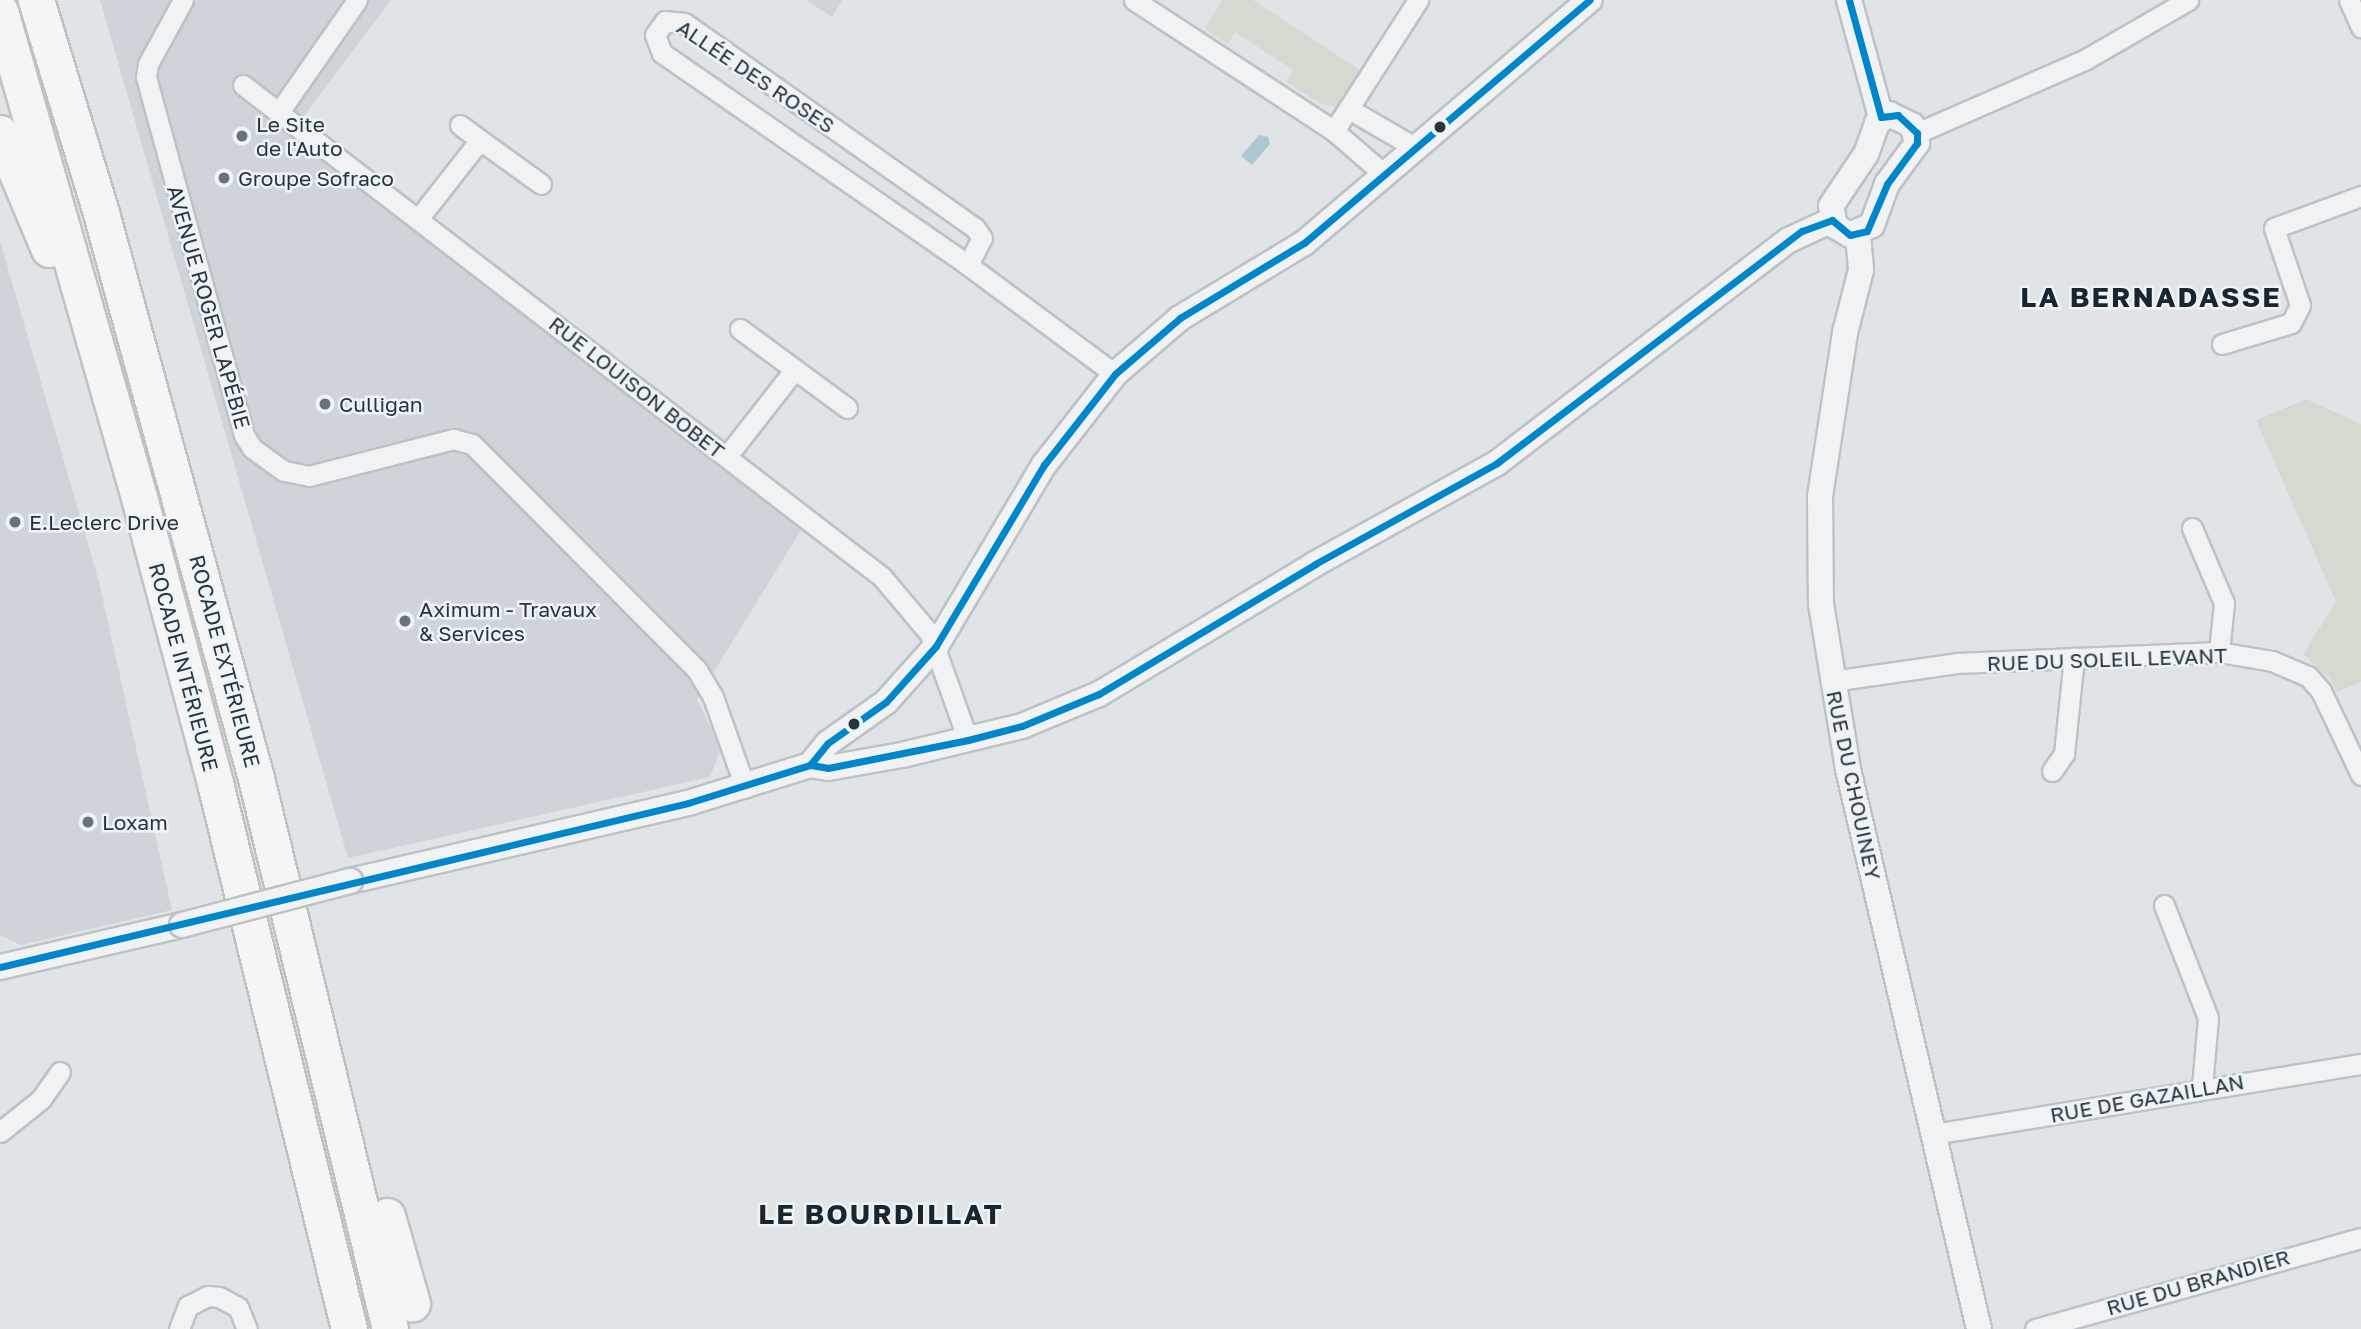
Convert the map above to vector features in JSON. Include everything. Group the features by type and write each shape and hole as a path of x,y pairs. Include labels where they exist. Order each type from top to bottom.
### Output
{"highway":[{"name":"ROCADE EXTÉRIEURE","path":"36,0 182,502 256,778 347,1148 379,1190 401,1316"},
{"name":"ROCADE INTÉRIEURE","path":"0,11 140,501 287,1071 349,1329"},
{"path":"0,133 44,234 140,501"},
{"path":"287,1071 302,1217 326,1329"}],"street":[{"name":"AVENUE ROGER LAPÉBIE","path":"183,0 148,64 146,77 244,435 252,448 284,471 309,476 453,439 472,444 698,670 713,697 745,786"},
{"path":"279,112 357,0"},
{"path":"1134,0 1334,131 1384,175"},
{"path":"1334,131 1418,0"},
{"path":"810,765 828,743 886,702 936,646 1044,465 1115,374 1180,318 1304,243 1590,0"},
{"path":"1849,0 1881,117 1866,154 1832,206 1832,220 1840,231 1858,235 1872,225 1887,184 1913,149 1917,133"},
{"path":"1917,133 2086,60 2188,0"},
{"path":"2349,0 2361,27"},
{"name":"ALLÉE DES ROSES","path":"968,265 982,238 975,228 684,23 665,21 655,35 662,53 968,265 1115,374"},
{"name":"RUE LOUISON BOBET","path":"243,85 882,577 907,602 936,646 968,740"},
{"path":"1349,109 1416,148"},
{"path":"1881,117 1898,115 1917,133"},
{"path":"460,125 541,184"},
{"path":"418,219 480,140"},
{"path":"2222,344 2291,323 2300,304 2274,228 2361,196"},
{"path":"0,967 182,925 350,881 745,786 810,765 828,768 968,740 1022,726 1099,694 1497,463 1789,240 1832,220"},
{"name":"RUE DU CHOUINEY","path":"1858,235 1861,270 1845,333 1820,496 1821,604 1847,769 1979,1329"},
{"path":"740,329 847,408"},
{"path":"727,456 794,369"},
{"path":"2192,528 2224,603 2219,652"},
{"name":"RUE DU SOLEIL LEVANT","path":"1832,681 1957,663 2219,652 2272,661 2308,677 2321,691 2361,775"},
{"path":"2052,771 2064,754 2074,658"},
{"path":"2164,905 2208,1018 2202,1087"},
{"name":"RUE DE GAZAILLAN","path":"1933,1134 2202,1087 2361,1064"},
{"path":"0,1132 41,1099 60,1072"},
{"name":"RUE DU BRANDIER","path":"2035,1329 2361,1238"},
{"path":"178,1329 188,1306 208,1296 219,1297 238,1307 247,1329"}],"shaded area":[{"path":"100,0 391,0 297,125 808,519 697,699 721,749 710,777 348,858"},
{"path":"806,0 842,0 832,17"},
{"path":"1222,0 1253,0 1360,70 1336,107 1321,104 1286,82 1293,70 1235,32 1228,44 1205,29"},
{"path":"0,241 99,582 172,910 21,945 0,935"},
{"path":"2306,399 2361,424 2361,682 2337,692 2331,679 2303,654 2336,602 2256,420"}],"water":[{"path":"1259,135 1268,137 1270,144 1252,165 1241,156"}],"transit line":[{"path":"810,765 828,743 886,702 936,646 1044,465 1115,374 1180,318 1304,243 1590,0"},
{"path":"0,967 688,803 810,765 828,768 968,740 1022,726 1099,694 1315,564 1497,463 1802,231 1832,220 1850,235 1867,231 1887,184 1917,143 1917,133 1898,115 1881,117 1849,0"}],"place":[{"name":"Le Site de l'Auto","path":"242,136"},
{"name":"Groupe Sofraco","path":"224,178"},
{"name":"Culligan","path":"325,404"},
{"name":"E.Leclerc Drive","path":"15,522"},
{"name":"Aximum - Travaux & Services","path":"405,621"},
{"name":"Loxam","path":"88,822"}],"district":[{"name":"LA BERNADASSE","path":"2151,297"},
{"name":"LE BOURDILLAT","path":"881,1214"}]}
